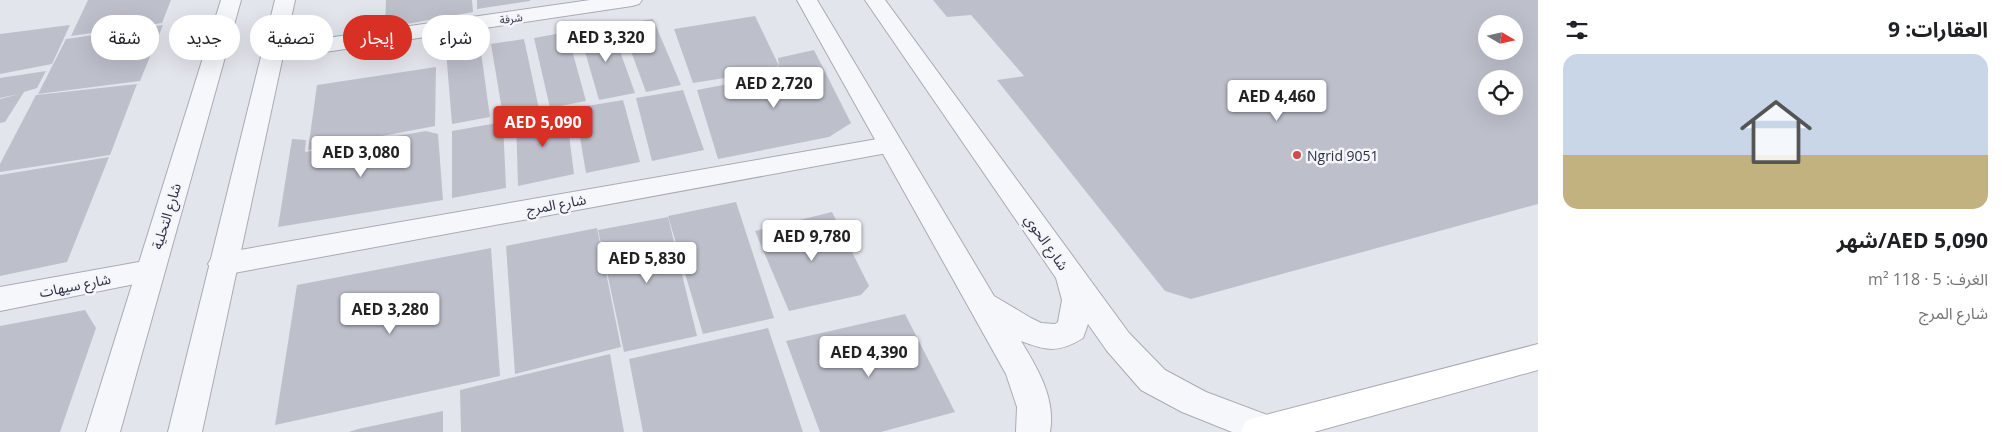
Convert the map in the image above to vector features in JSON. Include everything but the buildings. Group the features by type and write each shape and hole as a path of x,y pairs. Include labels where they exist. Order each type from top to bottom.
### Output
{"main road":[{"path":"1262,431 1538,357"}],"street":[{"name":"شارع التحلية","path":"103,432 231,0"},
{"path":"281,15 285,0"},
{"name":"شرفة","path":"333,44 626,0"},
{"path":"807,0 1032,392 1036,420 1033,432"},
{"name":"شارع الحوي","path":"875,0 1118,342 1153,380 1194,402 1262,431"},
{"path":"185,432 270,60"},
{"name":"شارع المرج","path":"224,264 889,145"},
{"name":"شارع سيهات","path":"0,299 150,271"},
{"path":"982,303 1012,323 1044,337 1060,337 1072,329 1078,300 1069,274"}],"place":[{"name":"Ngrid 9051","path":"1297,155"}]}
